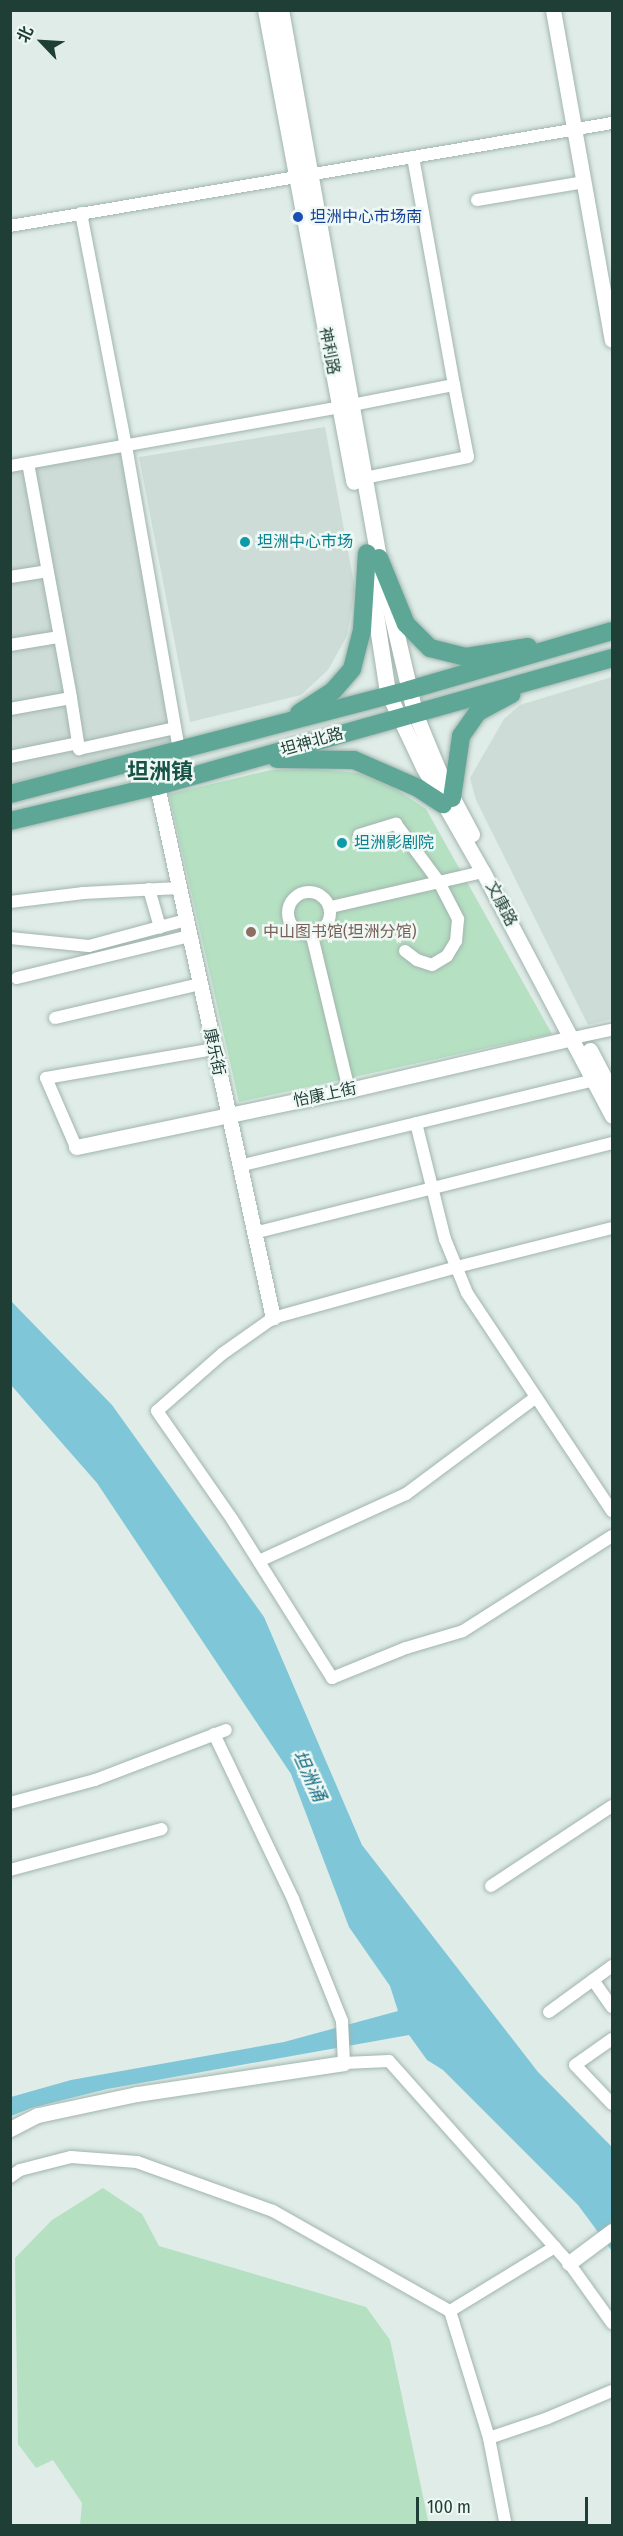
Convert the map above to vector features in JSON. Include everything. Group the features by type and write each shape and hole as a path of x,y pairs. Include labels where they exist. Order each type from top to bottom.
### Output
{"main road":[{"name":"神利路","path":"266,10 304,176 373,556 388,693"},
{"path":"281,10 304,176"},
{"path":"346,406 364,478 373,556 409,690 407,715"},
{"path":"373,556 406,624 430,648 466,657 515,647 560,646"},
{"path":"285,723 333,691 352,669 362,630 373,556"},
{"name":"坦神北路","path":"10,794 285,723 388,693 409,690 612,631"},
{"name":"坦神北路","path":"10,821 157,786 612,658"},
{"path":"248,760 319,758 354,760 447,801 461,736 478,711 545,676"}],"street":[{"path":"553,10 612,340"},
{"path":"10,226 612,123"},
{"path":"364,478 468,457 413,157"},
{"path":"477,200 585,182"},
{"path":"81,213 126,446 179,751"},
{"path":"10,466 454,385"},
{"path":"28,463 79,749 175,728"},
{"path":"10,576 47,571"},
{"path":"10,645 59,637"},
{"path":"388,693 407,715 447,801 578,1037 612,1092"},
{"path":"10,709 71,699"},
{"path":"10,757 78,743"},
{"name":"康乐街","path":"157,786 273,1318"},
{"name":"文康路","path":"447,801 483,872 578,1037 594,1080 612,1116"},
{"path":"359,835 396,824 439,882 458,919 456,941 447,956 432,965 417,960 405,951"},
{"path":"331,908 483,872"},
{"path":"10,902 83,893 179,888"},
{"path":"149,890 160,927"},
{"path":"309,890 324,897 331,908 330,919 312,936 300,933 289,923 287,911 294,897 309,890"},
{"path":"10,938 89,946 186,920"},
{"path":"16,978 189,936"},
{"path":"312,936 349,1090"},
{"path":"56,1018 200,984"},
{"path":"578,1037 612,1030"},
{"name":"怡康上街","path":"76,1147 349,1090 578,1037"},
{"path":"76,1147 46,1078 214,1048"},
{"path":"239,1166 594,1080"},
{"path":"416,1123 445,1239 467,1293 612,1511"},
{"path":"254,1233 612,1143"},
{"path":"610,1543 463,1631 406,1648 332,1678 259,1561 157,1411 222,1354 273,1318 457,1267 612,1228"},
{"path":"259,1561 406,1494 536,1397"},
{"path":"10,1803 95,1780 220,1732 293,1899 342,2021 344,2063"},
{"path":"491,1886 612,1806"},
{"path":"10,1870 162,1829"},
{"path":"549,2012 612,1966"},
{"path":"593,1980 612,2007"},
{"path":"612,2039 575,2065 612,2104"},
{"path":"10,2129 38,2115 137,2094 344,2063 389,2061 569,2263 612,2323"},
{"path":"10,2177 20,2170 71,2157 136,2162 273,2211 450,2311 467,2360 489,2438 506,2526"},
{"path":"569,2263 612,2231"},
{"path":"450,2311 555,2247"},
{"path":"489,2438 548,2418 612,2391"}],"shaded area":[{"path":"325,427 355,589 347,636 328,670 301,695 190,722 139,457"},
{"path":"126,446 179,751 11,794 11,466"},
{"path":"612,677 612,1019 588,1025 476,800 470,778 504,719 520,705"}],"green space":[{"path":"315,769 358,773 393,787 426,809 552,1034 239,1102 169,794 271,770"},
{"path":"103,2188 142,2214 159,2246 366,2307 390,2340 429,2525 80,2525 82,2503 53,2460 36,2468 18,2444 15,2258 52,2220"}],"water":[{"name":"坦洲涌","path":"10,1300 112,1405 264,1617 362,1845 538,2072 612,2147 612,2251 578,2205 443,2070 427,2060 409,2035 107,2089 31,2108 11,2116 11,2097 71,2080 284,2042 398,2011 390,1986 349,1927 291,1774 97,1483 11,1385"}],"place":[{"name":"坦洲中心市场南","path":"298,217"},
{"name":"坦洲中心市场","path":"245,542"},
{"name":"坦洲影剧院","path":"342,843"},
{"name":"中山图书馆(坦洲分馆)","path":"251,932"}],"district":[{"name":"坦洲镇","path":"160,772"}]}
